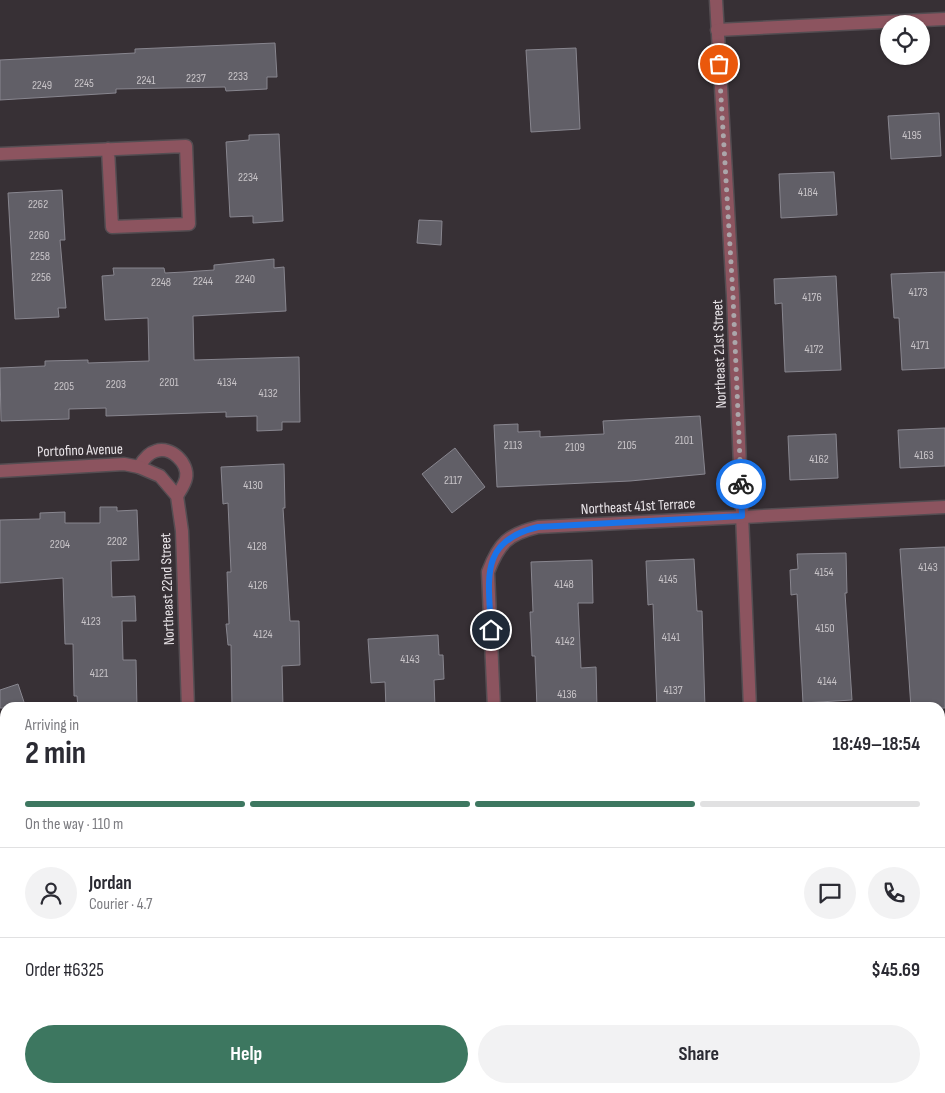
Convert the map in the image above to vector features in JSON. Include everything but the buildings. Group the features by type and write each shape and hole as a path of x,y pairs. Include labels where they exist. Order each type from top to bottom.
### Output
{"street":[{"name":"Northeast 21st Street","path":"716,0 733,296 750,702"},
{"path":"717,30 945,19"},
{"path":"0,154 108,149 186,146 189,224 112,227 108,149"},
{"path":"139,467 146,456 156,450 166,450 180,459 185,467 186,479 177,496"},
{"name":"Portofino Avenue","path":"0,471 124,464 139,467 160,476 177,496"},
{"name":"Northeast 22nd Street","path":"177,496 182,531 188,702"},
{"name":"Northeast 41st Terrace","path":"494,702 488,572 494,556 504,542 520,532 538,527 945,507"}],"way so far":[{"path":"719,64 733,296 741,484"}],"route":[{"path":"491,630 488,572 494,556 504,542 520,532 538,527 742,516 741,484"}]}
